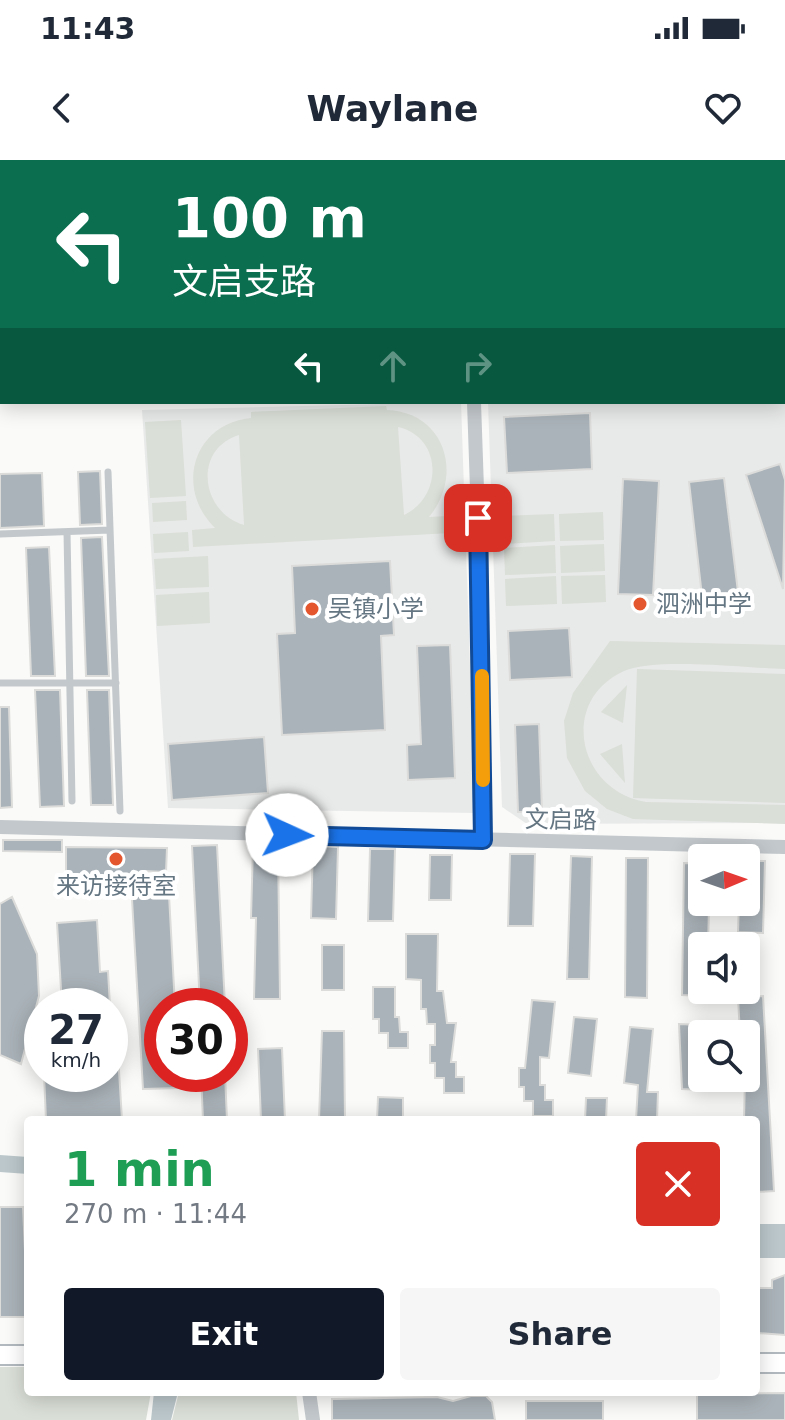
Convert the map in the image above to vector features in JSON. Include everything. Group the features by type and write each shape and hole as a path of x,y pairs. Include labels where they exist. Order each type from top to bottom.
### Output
{"street":[{"path":"474,404 482,634 483,840"},
{"name":"文启路","path":"0,827 785,847"},
{"path":"0,1355 24,1355"},
{"path":"760,1363 785,1363"},
{"path":"310,1396 313,1420"}],"lane":[{"path":"108,472 120,811"},
{"path":"0,534 110,530"},
{"path":"67,532 72,801"},
{"path":"0,683 116,683"}],"shaded area":[{"name":"吴镇小学","path":"461,404 475,813 168,808 142,410"},
{"name":"泗洲中学","path":"488,404 785,404 785,823 527,824 502,807"},
{"path":"386,406 387,410 407,413 423,422 443,448 445,483 440,500 429,517 468,515 469,532 193,547 192,530 215,528 195,495 193,478 196,461 203,445 215,432 231,423 251,418 251,412","holes":["398,427 413,433 423,442 430,454 432,468 426,495 404,515","239,435 244,524 244,525 229,518 218,507 208,480 214,453 224,442"]},
{"path":"181,420 186,496 150,498 145,422"},
{"path":"186,501 187,520 153,522 152,503"},
{"path":"603,512 604,540 560,541 559,514"},
{"path":"554,514 555,541 504,544 503,516"},
{"path":"188,532 189,551 154,553 153,534"},
{"path":"604,544 605,571 561,573 560,546"},
{"path":"555,545 556,573 505,575 504,548"},
{"path":"208,556 209,587 156,589 154,559"},
{"path":"605,575 606,602 562,604 561,576"},
{"path":"556,576 557,604 506,606 505,579"},
{"path":"209,592 210,623 157,626 156,595"},
{"path":"610,641 785,645 785,669 679,664 624,671 603,685 590,703 584,723 585,744 592,764 605,781 623,794 646,802 785,805 785,824 633,819 607,809 585,791 567,758 564,721 573,693"},
{"path":"637,669 785,674 785,803 633,798"},
{"path":"627,685 623,723 601,712"},
{"path":"622,744 625,783 600,754"},
{"path":"0,1155 24,1157 24,1174 0,1172"},
{"path":"760,1224 785,1224 785,1258 760,1258"},
{"path":"0,1367 24,1367 24,1396 150,1396 146,1420 0,1420"},
{"path":"154,1396 177,1396 171,1420 151,1420"},
{"path":"178,1396 296,1396 299,1420 172,1420"}],"building":[{"path":"590,413 592,469 507,473 504,417"},
{"path":"780,464 785,480 783,589 746,475"},
{"path":"100,471 102,524 80,525 78,472"},
{"path":"42,473 44,526 0,528 0,474"},
{"path":"724,478 738,592 702,596 689,482"},
{"path":"623,479 659,481 653,595 618,594"},
{"path":"102,537 109,676 86,676 81,538"},
{"path":"49,547 55,676 31,676 26,548"},
{"path":"390,561 394,635 381,636 385,730 282,735 277,634 295,633 292,566"},
{"path":"569,628 572,677 510,680 508,631"},
{"path":"450,645 455,778 408,780 407,745 421,744 417,646"},
{"path":"35,690 60,690 64,806 40,807"},
{"path":"87,690 109,690 113,805 91,805"},
{"path":"0,707 9,707 12,807 0,808"},
{"path":"539,724 542,811 518,812 515,725"},
{"path":"264,737 268,793 172,800 168,744"},
{"path":"3,840 62,840 62,852 3,851"},
{"path":"217,845 224,988 199,988 192,846"},
{"path":"253,846 278,846 280,999 254,999 256,918 251,918"},
{"path":"313,846 338,847 336,919 311,918"},
{"path":"66,847 167,848 166,872 145,871 147,896 169,895 174,988 144,988 144,1089 131,882 66,886"},
{"path":"370,849 395,849 393,921 368,921"},
{"path":"510,854 535,854 533,926 508,926"},
{"path":"430,855 452,855 451,900 429,900"},
{"path":"571,856 592,857 589,979 567,979"},
{"path":"626,858 648,858 647,998 625,997"},
{"path":"760,861 765,861 763,933 738,932 739,916 760,916"},
{"path":"684,863 688,863 688,916 709,916 708,932 688,932 688,995 682,995"},
{"path":"12,897 37,954 39,988 24,988 24,1053 21,1064 0,1055 0,904"},
{"path":"97,920 100,972 108,971 109,988 61,988 57,923"},
{"path":"406,934 438,934 437,991 443,991 447,1023 456,1023 451,1062 456,1062 456,1077 464,1077 464,1093 444,1093 444,1078 435,1078 435,1063 430,1063 430,1045 435,1045 435,1024 427,1024 426,1009 421,1009 421,980 406,979"},
{"path":"322,945 344,945 344,990 322,990"},
{"path":"373,987 395,987 395,1017 399,1017 400,1032 408,1032 408,1048 388,1048 388,1033 379,1033 379,1019 373,1019"},
{"path":"760,996 763,996 774,1191 760,1192 760,1116 744,1116 745,1092 760,1092 760,1020 739,1020 738,1004 760,1004"},
{"path":"532,1000 555,1002 549,1058 540,1057 540,1085 545,1085 545,1100 553,1100 553,1116 533,1116 533,1101 524,1101 524,1087 519,1087 519,1068 525,1068"},
{"path":"574,1017 597,1019 591,1076 568,1073"},
{"path":"679,1024 688,1024 688,1089 682,1089"},
{"path":"630,1027 653,1029 647,1092 658,1092 657,1116 636,1116 638,1085 624,1083"},
{"path":"322,1031 344,1031 345,1116 319,1116"},
{"path":"282,1048 285,1116 261,1116 258,1049"},
{"path":"45,1092 120,1092 122,1116 46,1116"},
{"path":"202,1092 226,1092 227,1116 203,1116"},
{"path":"378,1097 403,1098 403,1116 377,1116"},
{"path":"586,1098 607,1098 606,1116 585,1116"},
{"path":"0,1207 23,1207 24,1317 0,1317"},
{"path":"785,1275 785,1335 760,1333 760,1288 772,1288 772,1280"},
{"path":"760,1393 785,1393 785,1420 697,1420 697,1396 760,1396"},
{"path":"486,1396 492,1402 495,1420 332,1420 332,1399 437,1397 453,1401"},
{"path":"526,1401 603,1401 603,1420 526,1420"}],"slow traffic":[{"path":"482,676 483,780"}],"place":[{"name":"泗洲中学","path":"640,604"},
{"name":"吴镇小学","path":"312,609"},
{"name":"来访接待室","path":"116,859"}],"route":[{"path":"287,835 483,840 478,518"}]}
